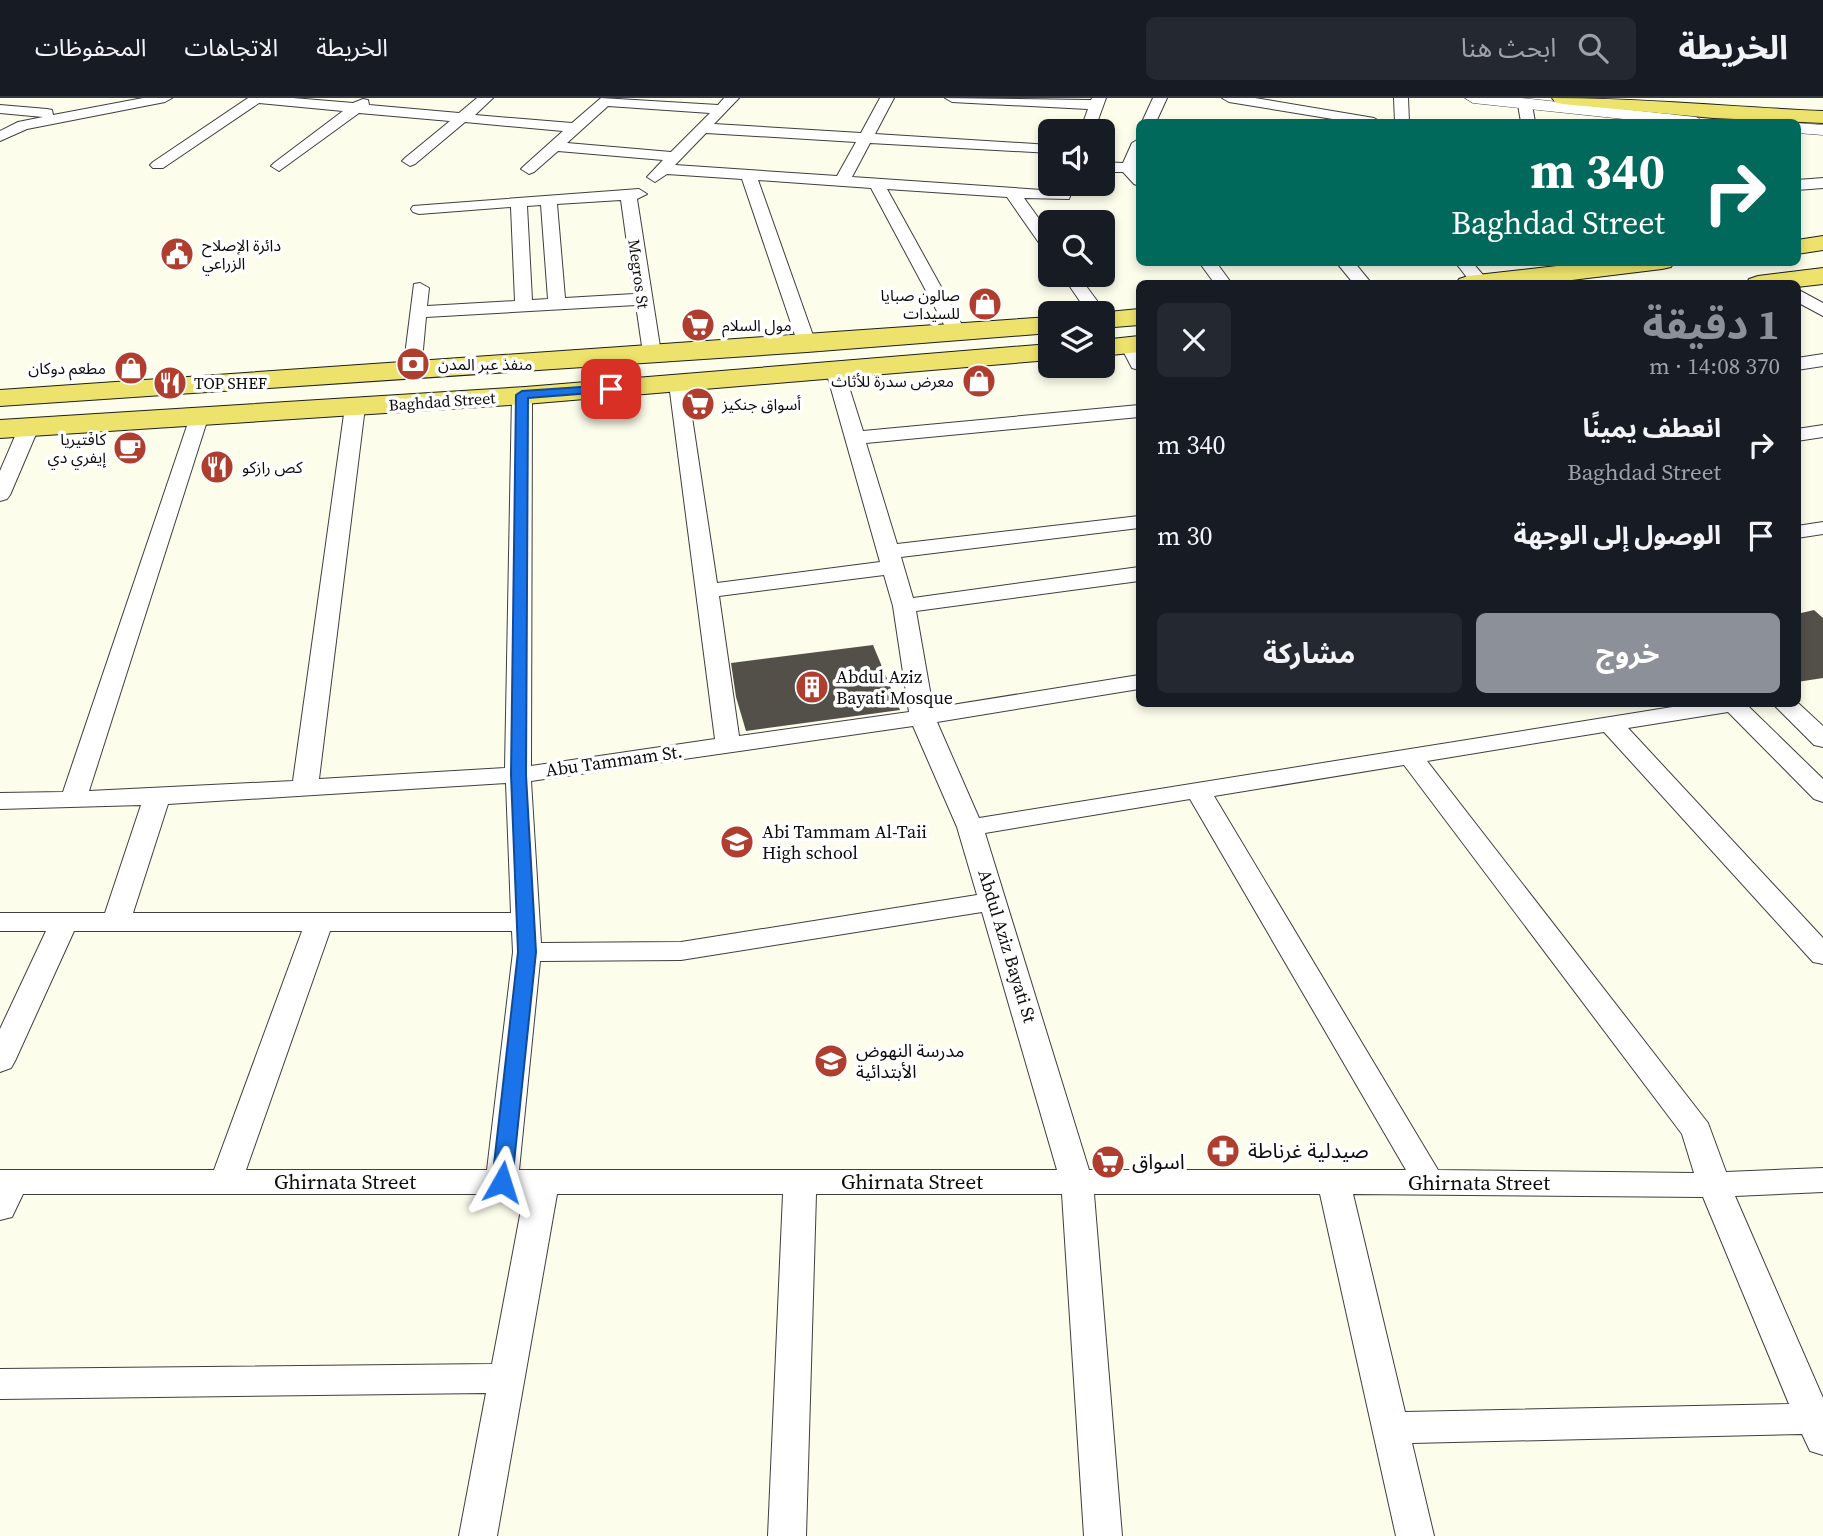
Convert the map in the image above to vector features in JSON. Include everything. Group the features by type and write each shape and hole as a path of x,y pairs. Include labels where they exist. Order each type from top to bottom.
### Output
{"main road":[{"path":"1562,98 1713,112 1823,117"},
{"path":"1692,98 1823,104"},
{"path":"1801,246 1823,243"},
{"path":"1493,280 1567,268 1599,266"},
{"path":"1115,319 1136,317"},
{"name":"Baghdad Street","path":"0,398 1038,326"},
{"name":"Baghdad Street","path":"0,429 611,389 1038,353"},
{"path":"607,357 600,376 611,389"},
{"path":"267,413 298,398 302,392 300,385 290,379"}],"street":[{"path":"53,113 78,98"},
{"path":"158,165 258,98 575,128"},
{"path":"279,166 370,98"},
{"path":"410,161 486,98"},
{"path":"842,181 887,98"},
{"path":"952,98 1098,102 1092,119"},
{"path":"1150,119 1160,98"},
{"path":"1229,98 1355,119"},
{"path":"1401,98 1402,119"},
{"path":"1473,98 1527,114 1612,119"},
{"path":"0,138 23,125 129,107 158,99"},
{"path":"530,169 607,100 727,104"},
{"path":"419,209 632,198 727,104"},
{"path":"94,126 129,107"},
{"path":"1274,119 1278,107"},
{"path":"0,109 80,116"},
{"path":"23,125 71,131"},
{"path":"702,128 1038,148"},
{"path":"1801,128 1823,130"},
{"path":"555,146 674,157"},
{"path":"1115,167 1134,168"},
{"path":"662,169 1038,194"},
{"path":"748,175 807,344"},
{"path":"1801,181 1823,183"},
{"path":"876,183 957,332"},
{"path":"1012,192 1038,229"},
{"name":"Megros St","path":"632,198 652,354"},
{"path":"549,201 558,304"},
{"path":"519,202 524,306"},
{"path":"1210,266 1221,280"},
{"path":"1348,266 1360,280"},
{"path":"412,370 420,288"},
{"path":"419,312 643,299"},
{"path":"1801,363 1823,360"},
{"name":"Abdul Aziz Bayati St","path":"835,371 904,606 922,718 970,827 995,901 1077,1182 1102,1536"},
{"path":"678,384 728,745"},
{"path":"502,1182 527,952 518,775 522,395"},
{"path":"305,789 355,407"},
{"path":"854,438 1136,411"},
{"path":"74,799 198,418"},
{"path":"0,495 29,427"},
{"path":"1801,434 1823,431"},
{"path":"707,591 1136,522"},
{"path":"1801,531 1823,528"},
{"path":"904,606 1136,574"},
{"name":"Abu Tammam St.","path":"0,801 157,797 518,775 922,718 1136,682"},
{"path":"970,827 1715,707"},
{"path":"1736,707 1823,794"},
{"path":"1788,707 1823,740"},
{"path":"1610,724 1823,955"},
{"path":"1390,1429 1820,1425 1714,1185 1698,1131 1411,757"},
{"path":"1198,791 1429,1182"},
{"path":"116,921 157,797"},
{"path":"527,952 681,951 995,901"},
{"path":"226,1182 320,920"},
{"path":"0,922 527,922"},
{"path":"0,1061 64,922"},
{"name":"Ghirnata Street","path":"4,1191 226,1182 1429,1182 1714,1185 1823,1181"},
{"path":"478,1536 543,1182"},
{"path":"787,1536 800,1182"},
{"path":"1334,1182 1415,1536"},
{"path":"0,1384 507,1378"}],"building":[{"path":"1814,610 1823,618 1823,678 1801,681 1801,613"},
{"name":"Abdul Aziz Bayati Mosque","path":"873,645 900,710 746,731 736,697 731,663"}],"place":[{"name":"دائرة الإصلاح الزراعي","path":"177,254"},
{"name":"صالون صبايا للسيدات","path":"985,304"},
{"name":"مول السلام","path":"698,325"},
{"name":"منفذ عبر المدن","path":"413,364"},
{"name":"مطعم دوكان","path":"131,368"},
{"name":"معرض سدرة للأثاث","path":"979,381"},
{"name":"TOP SHEF","path":"170,383"},
{"name":"أسواق جنكيز","path":"698,404"},
{"name":"كافتيريا إيفري دي","path":"130,448"},
{"name":"كص رازكو","path":"217,467"},
{"name":"Abdul Aziz Bayati Mosque","path":"812,687"},
{"name":"Abi Tammam Al-Taii High school","path":"737,842"},
{"name":"مدرسة النهوض الأبتدائية","path":"831,1061"},
{"name":"صيدلية غرناطة","path":"1223,1151"},
{"name":"اسواق","path":"1108,1162"}],"route":[{"path":"502,1182 527,952 518,775 522,395 611,389"}]}
